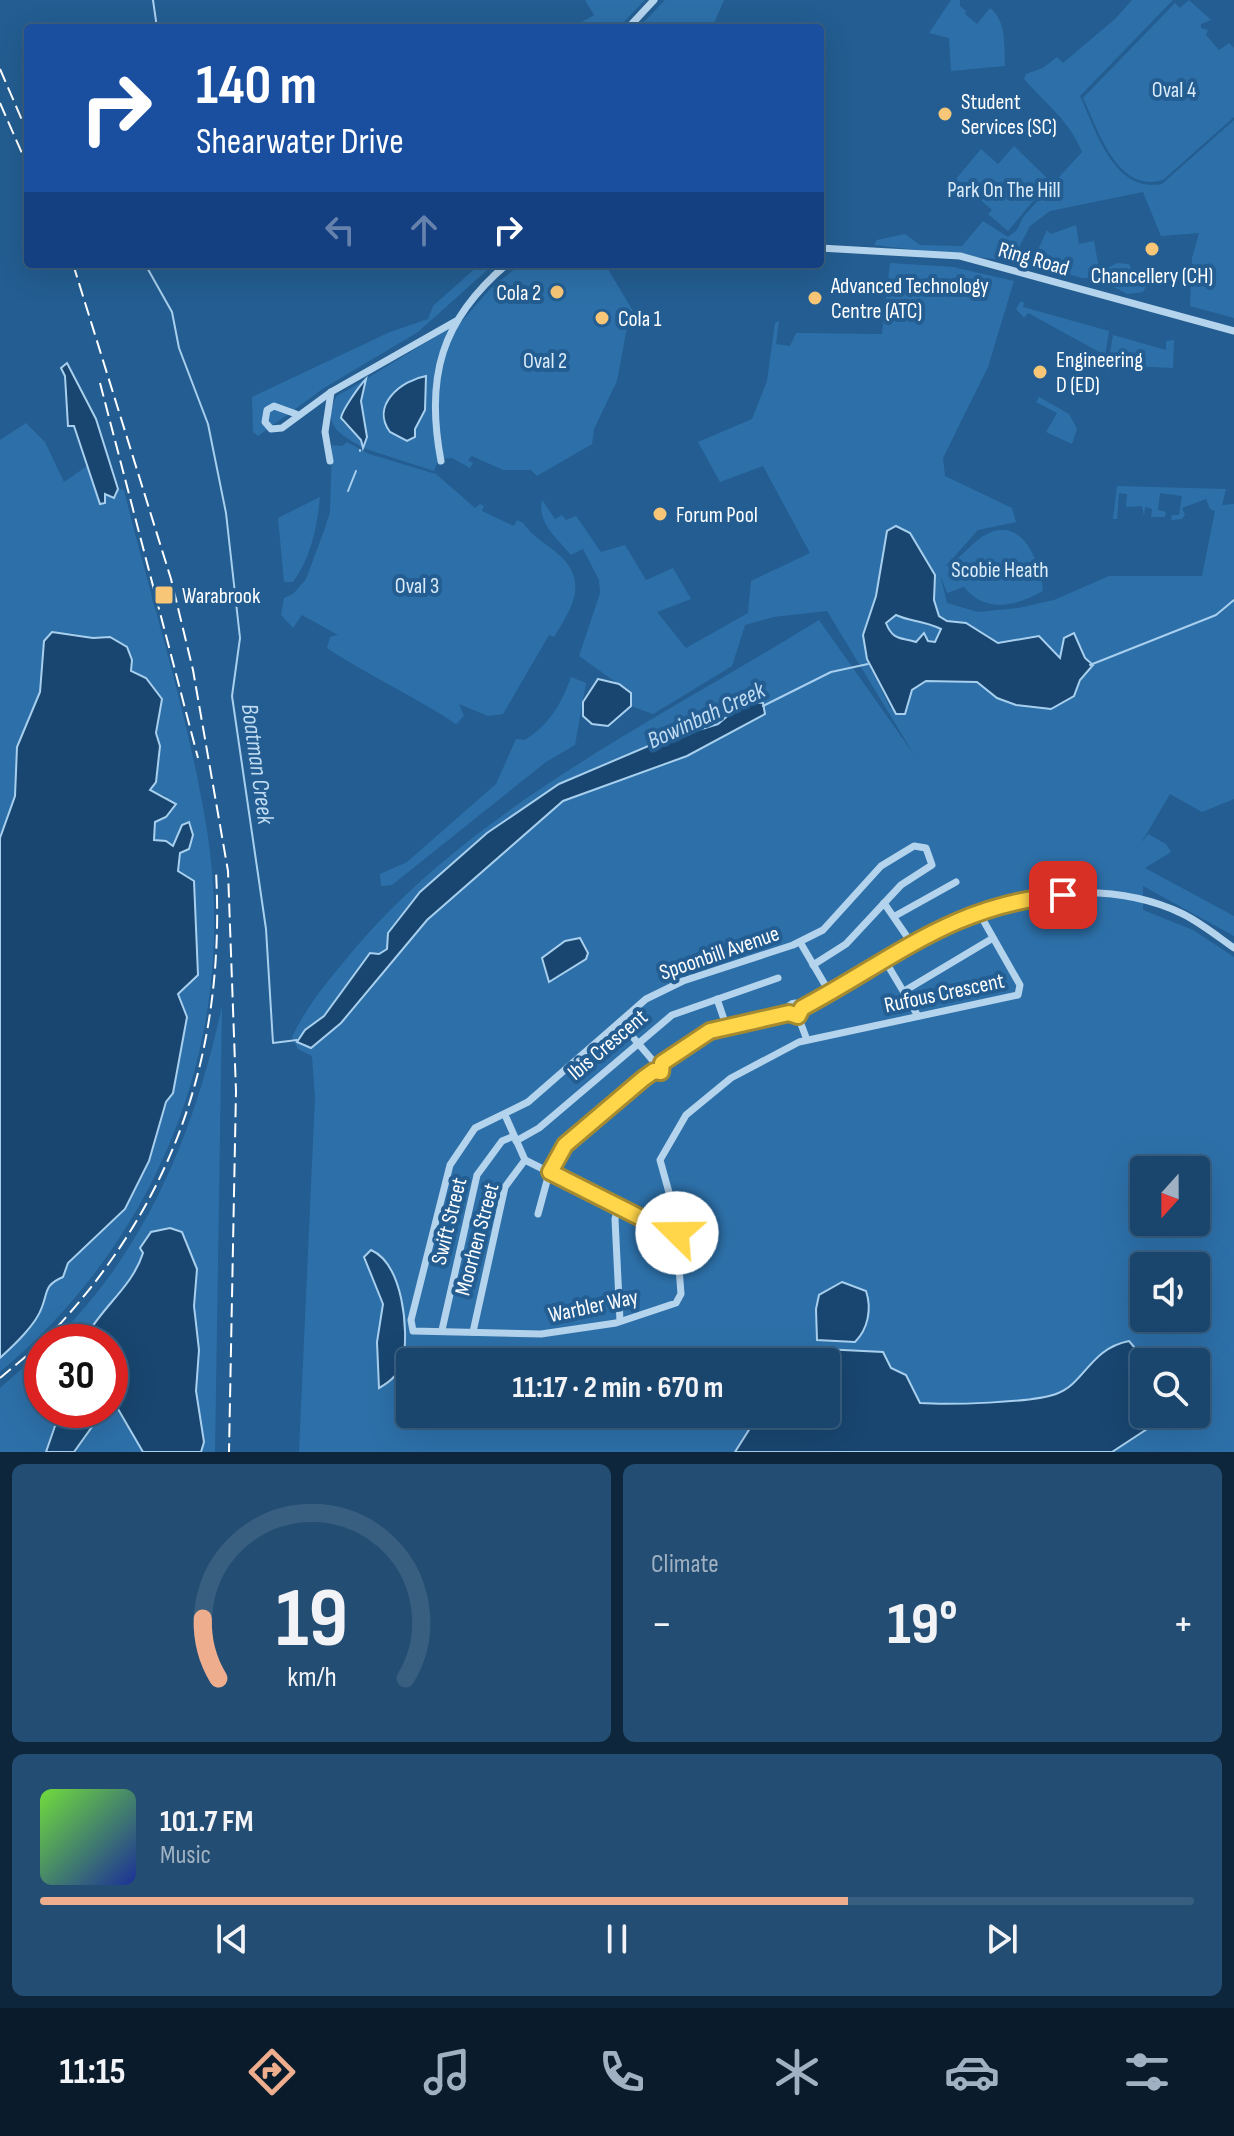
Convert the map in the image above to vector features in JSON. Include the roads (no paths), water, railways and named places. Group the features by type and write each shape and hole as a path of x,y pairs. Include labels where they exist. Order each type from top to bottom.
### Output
{"street":[{"path":"632,24 654,0"},
{"name":"Ring Road","path":"824,248 960,256 1234,331"},
{"path":"441,461 434,424 437,367 456,321 488,280 502,268"},
{"path":"296,414 456,321"},
{"path":"330,461 325,432 331,392"},
{"name":"Spoonbill Avenue","path":"413,1331 411,1320 450,1165 475,1128 528,1102 646,999 666,988 800,942 823,930 881,866 914,846 923,845 932,865 901,885 846,944 813,965"},
{"path":"895,916 956,882"},
{"path":"807,1040 798,1016 802,1008 831,995 910,941 978,911 1047,896 1118,896 1181,913 1234,948"},
{"path":"884,903 910,941"},
{"name":"Rufous Crescent","path":"807,1040 1018,995 1020,985 978,911"},
{"path":"906,990 993,938"},
{"path":"800,942 831,995"},
{"path":"884,959 906,990 918,1016"},
{"name":"Ibis Crescent","path":"515,1138 539,1128 672,1015 778,978"},
{"path":"717,999 727,1028"},
{"path":"789,1013 793,1003 802,1008"},
{"path":"538,1214 550,1172 565,1145 657,1065 692,1040 789,1013 798,1016"},
{"path":"620,1022 657,1065"},
{"name":"Warbler Way","path":"413,1331 541,1334 620,1321 679,1299 675,1214 660,1160 681,1120 731,1078 807,1040"},
{"path":"505,1115 525,1160 657,1226 675,1230"},
{"name":"Swift Street","path":"442,1330 477,1175 502,1141 515,1138"},
{"name":"Moorhen Street","path":"473,1332 505,1187 525,1160"},
{"path":"618,1206 615,1219 620,1321"}],"waterway":[{"name":"Boatman Creek","path":"153,0 156,24"},
{"name":"Boatman Creek","path":"147,268 172,312 179,348 208,424 226,513 240,638 232,696 266,929 273,1043 297,1040"},
{"path":"348,491 356,471"},
{"name":"Bowinbah Creek","path":"1090,665 1216,615 1234,600"},
{"name":"Bowinbah Creek","path":"763,706 831,672 868,664"}],"railway":[{"path":"0,69 24,125"},
{"path":"0,103 24,158"},
{"path":"74,268 171,579 193,670 228,871 236,1091 229,1452"},
{"path":"100,383 198,758"},
{"path":"59,1324 88,1291 126,1238 157,1183 182,1126 200,1066 211,1004 217,939 216,871"},
{"path":"0,1378 24,1358"}],"place":[{"name":"Student Services (SC)","path":"945,114"},
{"name":"Chancellery (CH)","path":"1152,249"},
{"name":"Cola 2","path":"557,292"},
{"name":"Advanced Technology Centre (ATC)","path":"815,298"},
{"name":"Cola 1","path":"602,318"},
{"name":"Engineering D (ED)","path":"1040,372"},
{"name":"Forum Pool","path":"660,514"},
{"name":"Warabrook","path":"164,595"}],"park label":[{"name":"Oval 4","path":"1174,89"},
{"name":"Park On The Hill","path":"1004,189"},
{"name":"Oval 2","path":"545,360"},
{"name":"Scobie Heath","path":"1000,569"},
{"name":"Oval 3","path":"417,585"}]}
